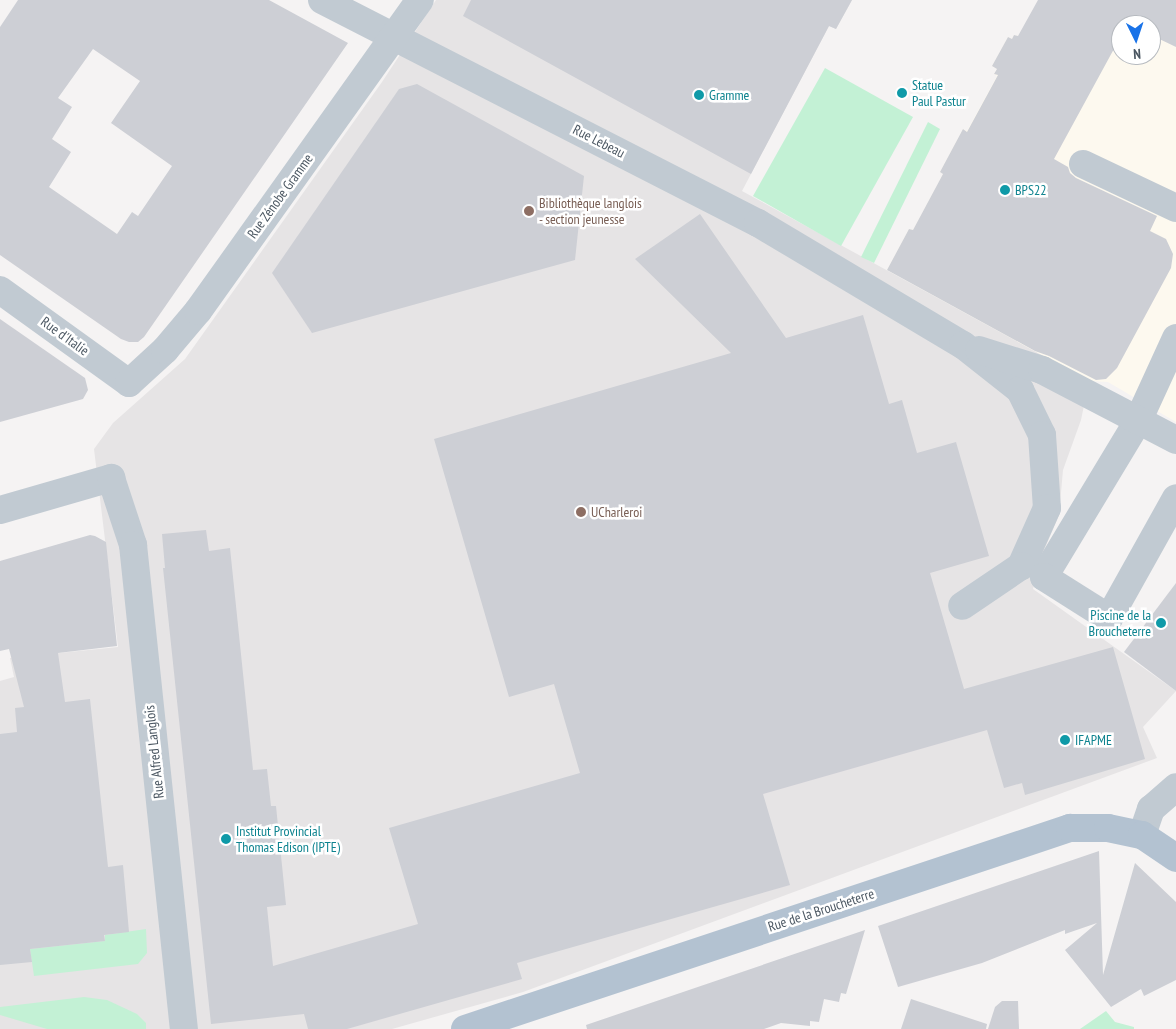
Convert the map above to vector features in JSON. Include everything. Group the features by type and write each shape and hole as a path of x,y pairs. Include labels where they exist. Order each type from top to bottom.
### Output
{"main road":[{"name":"Rue de la Broucheterre","path":"464,1029 1070,828 1108,828 1142,835 1176,858"}],"street":[{"name":"Rue Lebeau","path":"322,0 758,222 963,345"},
{"name":"Rue Zénobe Gramme","path":"129,383 165,350 198,311 366,78 389,40 396,36 420,0"},
{"path":"1083,164 1176,208"},
{"name":"Rue d'Italie","path":"0,290 129,383"},
{"path":"1176,338 1138,421 1044,577 1109,618 1176,498"},
{"path":"963,345 1042,370 1176,440"},
{"path":"962,606 1021,566 1047,508 1042,435 1020,390 963,345"},
{"name":"Rue Alfred Langlois","path":"0,510 111,478 133,545 184,1029"},
{"path":"1142,835 1151,809 1176,787"}],"shaded area":[{"name":"UCharleroi","path":"436,0 852,0 836,29 829,26 742,191 1089,381 1081,420 1063,470 1059,515 1043,553 1033,589 1176,691 1143,727 1157,758 523,992 392,1029 0,1029 0,681 14,677 10,658 118,647 94,449 113,423 185,359 382,82"},
{"name":"BPS22","path":"1176,0 1176,422 1108,382 1089,381 887,270 909,229 913,230 943,174 940,172 963,129 967,131 997,76 994,74 997,69 992,66 1008,37 1012,39 1014,35 1018,36"}],"green space":[{"path":"825,68 913,117 841,246 753,196"},
{"path":"928,122 940,129 874,263 861,257"},
{"path":"146,929 147,953 138,964 34,976 30,949 105,941 105,935"},
{"path":"84,997 107,1000 137,1014 146,1023 146,1029 47,1029 0,1015 0,1007"},
{"path":"1106,1011 1115,1022 1134,1027 1134,1029 1080,1029"}],"building":[{"path":"18,0 269,0 348,43 144,337 138,342 129,342 121,339 0,255 0,27","holes":["93,49 140,81 111,123 172,166 138,216 132,212 117,234 49,187 71,152 52,139 72,107 58,98"]},
{"name":"Gramme","path":"471,0 852,0 836,29 829,26 751,174 463,16"},
{"name":"BPS22","path":"1038,0 1176,0 1176,47 1161,40 1161,15 1111,15 1111,54 1054,159 1068,167 1070,173 1076,178 1157,216 1150,231 1166,239 1173,254 1171,268 1117,368 1106,379 1096,380 1035,351 887,270 909,229 913,230 943,174 940,172 963,129 967,132 998,75 994,74 997,69 992,66 1008,37 1012,39 1014,35 1018,36"},
{"path":"417,84 584,176 575,260 312,333 272,273 399,89"},
{"path":"700,214 786,338 863,315 889,404 902,400 917,453 956,442 989,556 930,573 964,689 1113,647 1145,759 1025,795 1022,783 1004,788 987,730 763,794 790,885 517,963 522,979 347,1029 308,1029 304,1014 211,1024 163,568 165,568 162,534 206,530 209,551 230,548 253,770 267,769 271,806 276,806 286,905 267,907 273,966 418,924 389,828 580,773 554,684 509,697 434,439 731,353 635,259"},
{"path":"0,319 85,378 88,390 83,399 0,422"},
{"path":"90,535 106,542 117,646 58,653 65,702 90,699 108,867 123,865 129,932 104,935 105,941 30,949 32,962 0,965 0,734 17,732 15,708 24,707 9,649 0,651 0,561"},
{"name":"Piscine de la Broucheterre","path":"1176,583 1176,691 1124,652"},
{"path":"1099,851 1103,975 1135,863 1176,902 1176,980 1144,996 1141,989 1111,1007 1065,950 1097,923 1065,934 1065,930 982,963 898,987 878,926"},
{"path":"865,930 846,994 841,993 839,1002 824,999 819,1022 810,1021 810,1026 781,1023 764,1029 587,1029 586,1025"},
{"path":"911,999 987,1024 986,1029 901,1029"},
{"path":"1002,1001 1018,1001 1019,1029 988,1029 995,1007"}],"place":[{"name":"Statue Paul Pastur","path":"902,93"},
{"name":"Gramme","path":"699,95"},
{"name":"BPS22","path":"1005,190"},
{"name":"Bibliothèque langlois - section jeunesse","path":"529,211"},
{"name":"UCharleroi","path":"581,512"},
{"name":"Piscine de la Broucheterre","path":"1161,623"},
{"name":"IFAPME","path":"1065,740"},
{"name":"Institut Provincial Thomas Edison (IPTE)","path":"226,839"}]}
